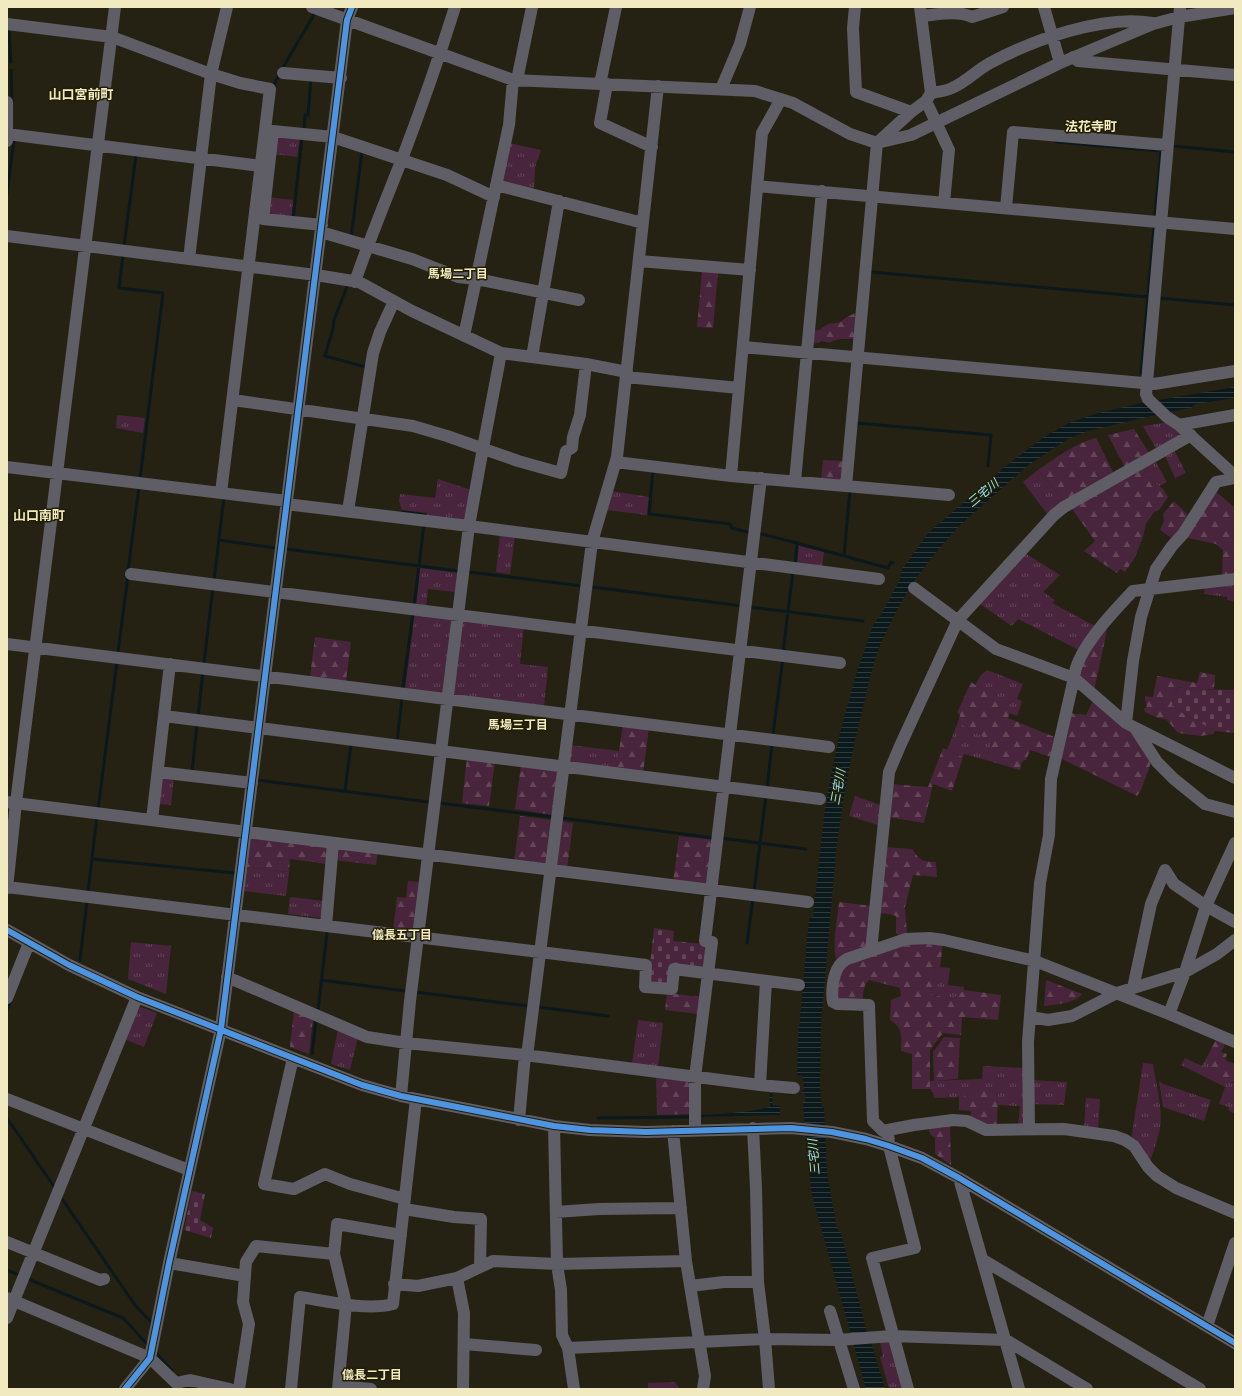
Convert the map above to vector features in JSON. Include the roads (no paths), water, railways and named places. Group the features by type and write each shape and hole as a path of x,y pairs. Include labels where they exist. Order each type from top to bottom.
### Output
{"street":[{"path":"115,7 35,647 11,802 7,888 646,965 645,987 672,989 674,970 799,986"},
{"path":"189,259 211,74 226,7"},
{"path":"312,7 515,80 721,89 755,92 793,103 850,134 877,143 911,135 1060,63 1179,12 1235,8"},
{"path":"125,1389 150,1358 189,1170 221,1029 321,229 348,20 352,7"},
{"path":"355,282 367,246 402,160 441,54 455,7"},
{"path":"464,336 509,126 515,80 532,7"},
{"path":"616,7 604,84 600,123 652,147"},
{"path":"721,89 740,44 750,7"},
{"path":"855,7 853,28 856,92 910,112"},
{"path":"944,202 949,150 936,123 929,97 921,12 956,13 972,17 1003,7"},
{"path":"1044,7 1060,63"},
{"path":"1179,12 1146,394 1148,398 1167,417 1179,425 1235,477"},
{"path":"846,486 877,143 910,112 929,97 952,88 990,63 1052,36 1073,29 1108,24 1140,21 1153,24"},
{"path":"7,24 112,37 211,74 240,83 270,89 221,493"},
{"path":"1073,58 1078,61 1235,75"},
{"path":"283,73 341,78"},
{"path":"519,1120 592,542 616,462 658,86"},
{"path":"731,476 762,133 781,99"},
{"path":"7,102 7,136 98,145 261,166"},
{"path":"579,300 477,279 458,277 412,259 367,246 321,229 263,219 273,131 334,137 495,191 558,202 643,223"},
{"path":"1006,208 1013,132 1168,145"},
{"path":"757,186 1235,229"},
{"path":"795,481 822,192"},
{"path":"532,357 558,202"},
{"path":"7,236 248,266 359,282 394,301 501,353 586,364 626,375 739,388"},
{"path":"639,261 750,270"},
{"path":"348,511 373,353 380,332 394,301"},
{"path":"743,347 1146,384 1235,371"},
{"path":"401,1096 418,937 469,526 501,353"},
{"path":"240,401 412,426 483,448 518,461 561,473 566,451 572,448 573,437 580,415 586,364"},
{"path":"1179,425 1235,415"},
{"path":"871,951 890,772 958,620 1054,515 1064,507 1191,436"},
{"path":"616,462 731,476 949,495"},
{"path":"7,467 221,493 348,511 879,579"},
{"path":"1235,477 1216,482 1183,534 1172,546 1156,569 1141,618 1133,661 1130,725 1157,762 1174,779 1205,804 1235,812"},
{"path":"695,1130 695,1076 712,942 705,941 761,478"},
{"path":"131,574 840,663"},
{"path":"1029,1129 1028,1042 1040,883 1049,835 1051,779 1075,670 1097,631 1133,591 1235,578"},
{"path":"914,588 996,649 1074,678 1130,725 1235,778"},
{"path":"7,644 448,698 829,747"},
{"path":"152,820 170,664"},
{"path":"164,716 820,799"},
{"path":"158,772 252,783"},
{"path":"11,802 808,902"},
{"path":"326,926 333,843"},
{"path":"1169,1014 1186,972 1206,906 1235,843"},
{"path":"1133,988 1151,904 1165,870 1174,884 1206,906 1235,922"},
{"path":"7,930 69,966 137,997 362,1085 416,1100 554,1126 646,1132 797,1128 832,1132 866,1139 888,1146 922,1158 959,1178 1235,1343"},
{"path":"1235,1042 1035,961 944,940 929,938 906,939 847,959 839,966 836,973 832,997 833,1002 837,1004 869,1005 873,1121 883,1131 953,1120 967,1122 986,1130 1071,1130 1114,1136 1125,1140 1134,1146 1148,1167 1157,1176 1176,1188 1235,1213"},
{"path":"1030,1016 1048,1020 1072,1016 1117,993 1186,972 1217,954 1235,940"},
{"path":"7,998 29,943"},
{"path":"228,977 367,1037 406,1043 526,1055 794,1088"},
{"path":"760,1085 766,981"},
{"path":"7,1318 10,1300 33,1252 137,997"},
{"path":"293,1058 264,1184 294,1189 325,1174 405,1204 454,1217 481,1219 480,1267"},
{"path":"7,1099 189,1170"},
{"path":"291,1389 300,1297 346,1304 384,1306 393,1304 394,1284 405,1204 416,1100"},
{"path":"554,1126 557,1264 561,1290 562,1335 568,1348 574,1389"},
{"path":"753,1128 758,1282 769,1389"},
{"path":"888,1130 888,1146 915,1248 872,1258 888,1336 908,1389"},
{"path":"673,1131 686,1261 705,1376 703,1389"},
{"path":"959,1178 1019,1389"},
{"path":"556,1212 599,1209 681,1208"},
{"path":"371,1389 338,1388 346,1304 334,1254 337,1224 401,1235"},
{"path":"7,1242 100,1280 104,1279"},
{"path":"1207,1326 1235,1243"},
{"path":"239,1389 249,1324 243,1302 246,1262 256,1246 334,1254"},
{"path":"983,1260 1200,1389"},
{"path":"394,1284 418,1286 457,1278 493,1261 557,1264 686,1261"},
{"path":"169,1263 245,1276"},
{"path":"457,1278 464,1313 463,1389"},
{"path":"690,1286 724,1282 758,1282"},
{"path":"10,1300 150,1358 176,1383 190,1380 230,1389"},
{"path":"830,1311 841,1339 854,1389"},
{"path":"568,1348 765,1339 841,1339 888,1336 1006,1340 1087,1389"},
{"path":"464,1344 536,1350"}],"water":[{"name":"三宅川","path":"1235,387 1235,398 1196,404 1191,408 1088,431 1068,439 1027,466 959,526 938,550 911,585 878,650 869,681 853,750 843,802 836,852 821,1023 820,1092 822,1108 824,1108 827,1172 837,1229 841,1233 867,1332 885,1389 866,1389 812,1195 806,1147 803,1102 805,1102 805,1094 801,1093 801,1091 804,1090 803,1076 797,1075 798,1039 809,919 813,917 824,816 829,785 840,733 855,678 873,625 882,613 900,579 902,569 929,532 1006,466 1044,437 1069,423 1095,414 1141,403"},
{"path":"770,1091 772,1091 773,1107 775,1105 780,1106 780,1115 699,1117 699,1115 752,1111 770,1107"}],"waterway":[{"path":"282,69 315,13"},
{"path":"9,29 11,62"},
{"path":"11,70 12,102"},
{"path":"274,87 279,75"},
{"path":"304,131 305,115 308,115 311,78"},
{"path":"295,219 293,219 302,138"},
{"path":"7,194 15,140"},
{"path":"1056,142 1161,151"},
{"path":"1172,146 1235,152"},
{"path":"1155,217 1161,150"},
{"path":"351,238 362,151"},
{"path":"124,246 136,155"},
{"path":"1141,374 1154,227"},
{"path":"123,255 119,288 163,293 140,479"},
{"path":"870,274 871,272 1148,297"},
{"path":"348,284 334,320 333,329 325,356 366,367 366,369"},
{"path":"1159,298 1235,305"},
{"path":"857,425 857,423 991,435 988,466"},
{"path":"653,471 649,514 730,524 732,528 751,533"},
{"path":"128,571 139,487"},
{"path":"844,556 850,490"},
{"path":"214,581 224,497"},
{"path":"403,512 425,515"},
{"path":"414,606 424,524"},
{"path":"758,533 797,543"},
{"path":"219,540 276,548"},
{"path":"795,565 797,543 888,568 891,562 893,563"},
{"path":"286,549 459,571"},
{"path":"783,652 793,571"},
{"path":"469,572 582,586"},
{"path":"118,652 128,576"},
{"path":"204,663 213,587"},
{"path":"592,587 743,606"},
{"path":"749,607 863,621"},
{"path":"403,688 413,612"},
{"path":"773,734 783,658"},
{"path":"98,810 117,661"},
{"path":"198,717 203,671"},
{"path":"396,741 397,742 402,697"},
{"path":"192,772 197,724"},
{"path":"767,789 772,743"},
{"path":"345,791 351,744"},
{"path":"257,780 429,802"},
{"path":"754,892 766,795"},
{"path":"439,803 552,817"},
{"path":"88,892 97,816"},
{"path":"562,818 714,838"},
{"path":"720,838 806,849"},
{"path":"92,859 235,873 235,875"},
{"path":"747,943 753,898"},
{"path":"80,960 87,901"},
{"path":"318,1010 327,933"},
{"path":"321,980 406,991"},
{"path":"415,992 528,1006"},
{"path":"7,1011 11,1000"},
{"path":"538,1007 608,1016"},
{"path":"312,1054 316,1020"},
{"path":"598,1118 690,1117"},
{"path":"7,1118 55,1188"},
{"path":"60,1196 135,1305 152,1323"},
{"path":"7,1270 19,1275"},
{"path":"28,1279 123,1318 148,1345"},
{"path":"156,1353 172,1371"}],"district":[{"name":"山口宮前町","path":"81,94"},
{"name":"法花寺町","path":"1091,126"},
{"name":"馬場二丁目","path":"458,274"},
{"name":"山口南町","path":"39,515"},
{"name":"馬場三丁目","path":"518,725"},
{"name":"儀長五丁目","path":"402,935"},
{"name":"儀長二丁目","path":"372,1375"}]}
